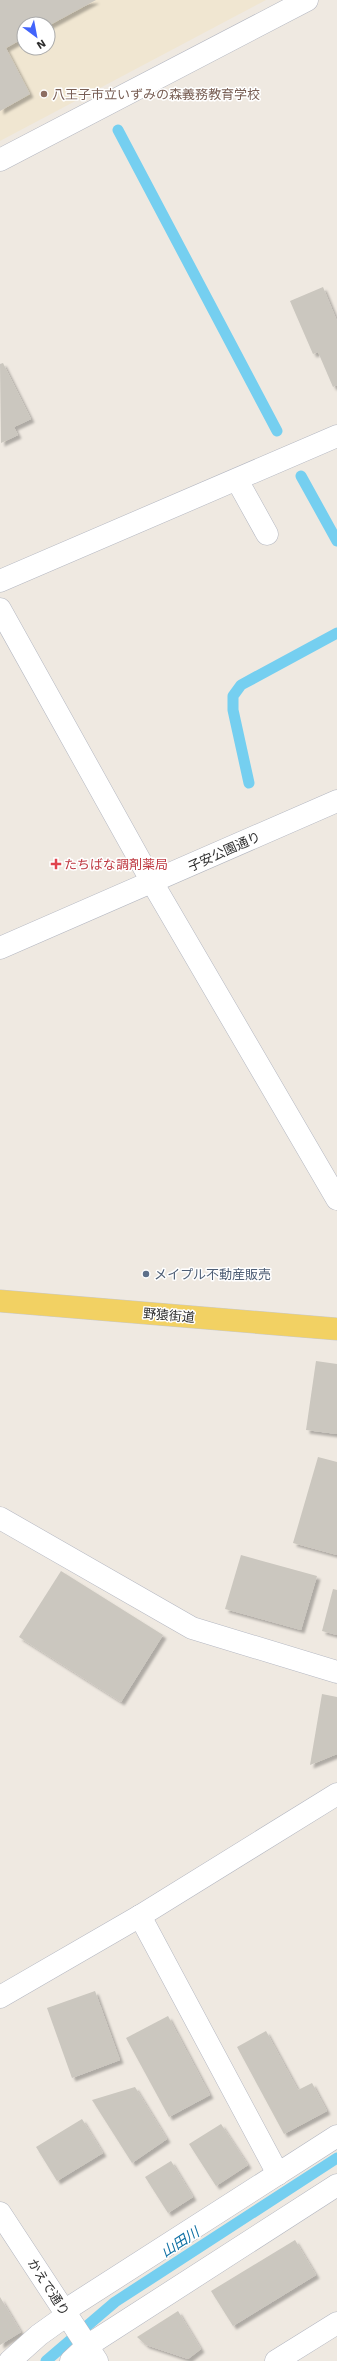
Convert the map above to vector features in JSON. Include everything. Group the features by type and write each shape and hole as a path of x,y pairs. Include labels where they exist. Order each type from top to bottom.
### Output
{"main road":[{"name":"野猿街道","path":"0,1301 337,1329"}],"street":[{"path":"0,160 307,0"},
{"path":"0,581 337,436"},
{"path":"237,480 267,534"},
{"path":"0,608 152,882 337,1199"},
{"name":"子安公園通り","path":"0,948 337,801"},
{"path":"0,1518 192,1628 337,1672"},
{"path":"0,1997 140,1916 337,1794"},
{"path":"140,1916 278,2174"},
{"path":"10,2361 66,2313 337,2136"},
{"path":"71,2361 337,2185"},
{"name":"かえで通り","path":"0,2213 89,2350"},
{"path":"276,2361 337,2323"}],"shaded area":[{"name":"八王子市立いずみの森義務教育学校","path":"0,0 266,0 0,141"}],"building":[{"path":"0,0 96,0 56,22 56,16 16,16 16,42 6,48 30,94 0,111"},
{"path":"323,287 337,321 337,385 333,387 318,352 313,354 290,301"},
{"path":"3,363 31,419 14,427 18,435 1,443 0,364"},
{"path":"316,1361 337,1364 337,1434 306,1430"},
{"path":"318,1457 337,1462 337,1555 293,1543"},
{"path":"241,1555 317,1576 301,1630 225,1609"},
{"path":"61,1571 163,1635 121,1702 19,1637"},
{"path":"333,1589 337,1590 337,1635 322,1631"},
{"path":"322,1694 337,1697 337,1754 310,1765"},
{"path":"95,1991 120,2060 72,2078 47,2008"},
{"path":"168,2016 210,2095 169,2117 126,2038"},
{"path":"266,2031 298,2090 312,2083 327,2111 284,2134 237,2047"},
{"path":"135,2087 167,2139 132,2163 92,2100"},
{"path":"82,2119 103,2153 57,2181 36,2147"},
{"path":"221,2124 248,2165 216,2186 189,2144"},
{"path":"171,2161 193,2197 168,2213 145,2177"},
{"path":"295,2240 316,2275 233,2326 211,2291"},
{"path":"0,2297 21,2332 0,2345"},
{"path":"178,2311 201,2349 188,2359 146,2345 137,2337"}],"waterway":[{"path":"118,130 277,431"},
{"path":"301,476 337,541"},
{"path":"249,783 233,710 233,696 241,685 337,633"},
{"name":"山田川","path":"46,2361 115,2302 337,2158"}],"place":[{"name":"八王子市立いずみの森義務教育学校","path":"44,94"},
{"name":"たちばな調剤薬局","path":"56,864"},
{"name":"メイプル不動産販売","path":"146,1274"}]}
